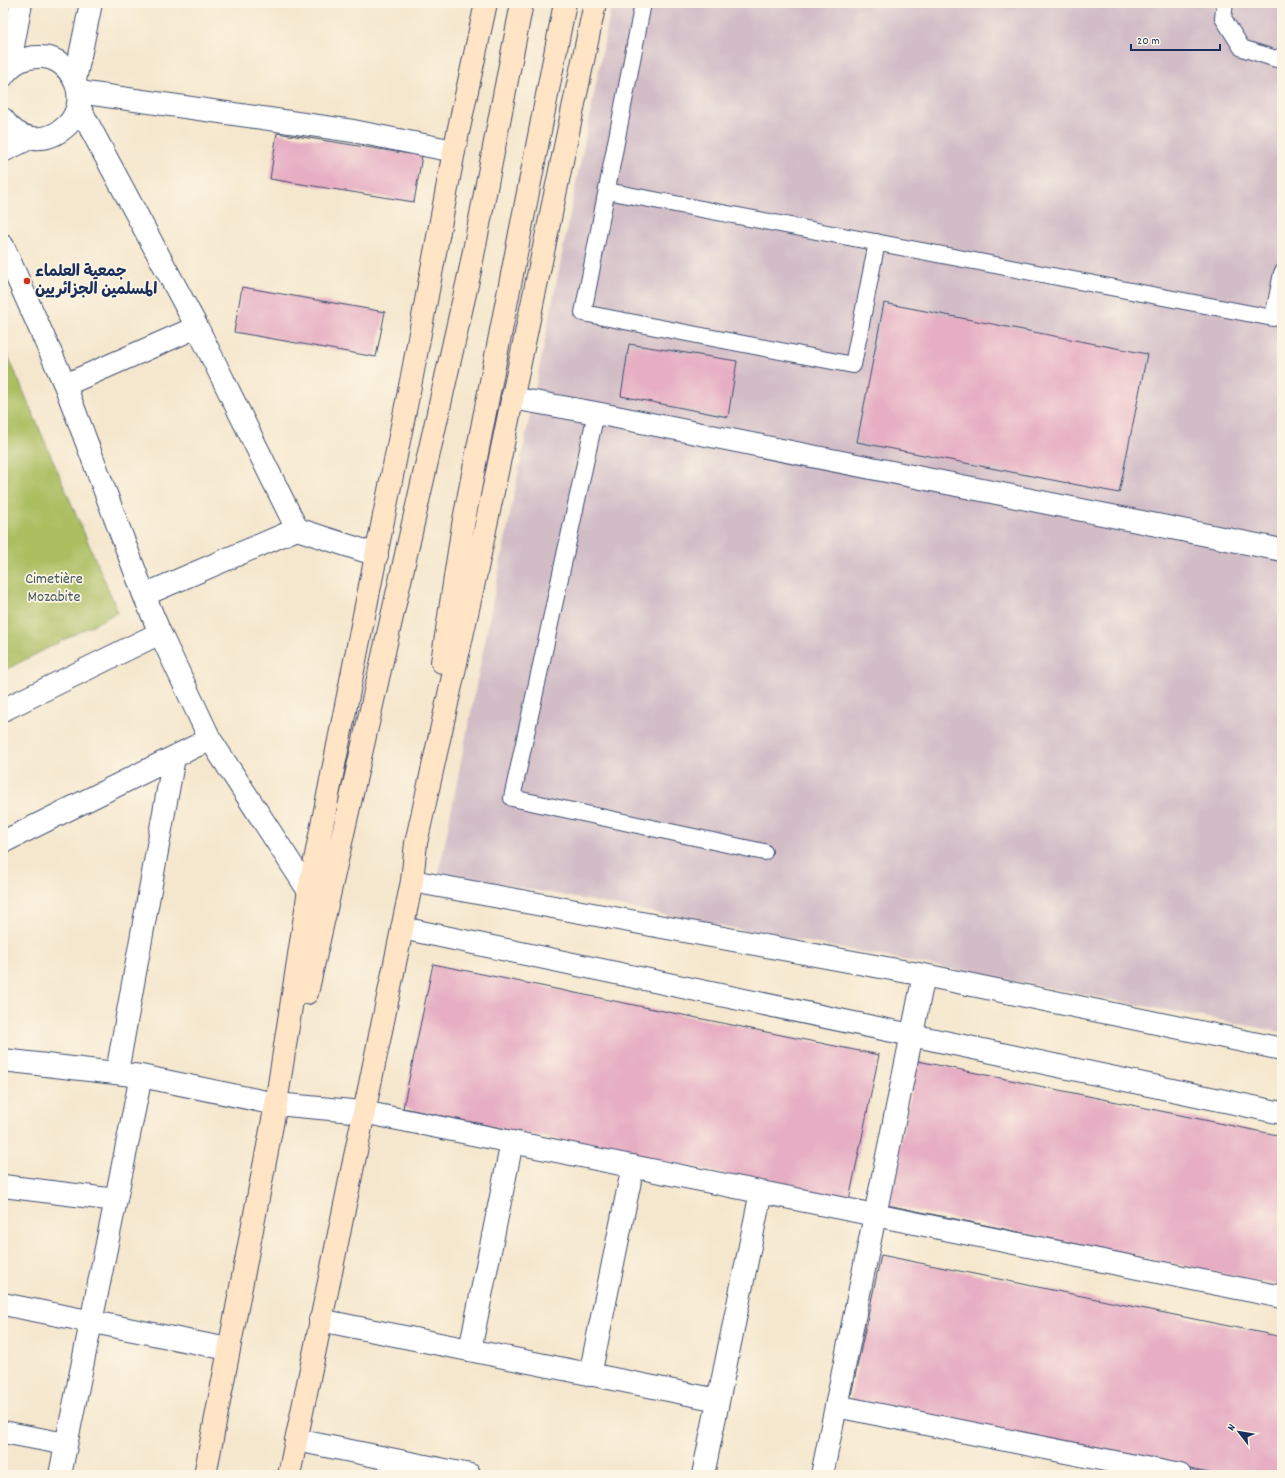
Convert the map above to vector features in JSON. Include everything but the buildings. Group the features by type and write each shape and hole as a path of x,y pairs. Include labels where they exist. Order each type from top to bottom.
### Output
{"main road":[{"path":"205,1475 284,1061 309,890 377,555 454,151 486,3"},
{"path":"284,1061 306,994 470,271 522,3"},
{"path":"289,1475 412,881 416,843 463,525 565,3"},
{"path":"416,843 476,573 595,3"}],"street":[{"path":"6,72 21,3"},
{"path":"3,119 8,126 18,134 30,138 43,139 55,135 66,128 74,117 91,3"},
{"path":"6,72 19,60 32,56 45,57 57,61 68,69 77,92 197,327 297,529"},
{"path":"77,92 353,131 454,151"},
{"path":"3,151 30,138"},
{"path":"3,246 65,385 144,595 160,633 210,739 309,890 324,917"},
{"path":"65,385 197,327"},
{"path":"512,398 596,413 1282,550"},
{"path":"144,595 297,529 377,555"},
{"path":"3,710 160,633"},
{"path":"3,842 210,739"},
{"path":"117,1072 174,757"},
{"path":"412,881 924,975 1282,1049"},
{"path":"402,928 1282,1113"},
{"path":"822,1475 924,975"},
{"path":"3,1060 117,1072 276,1104 363,1112 1282,1297"},
{"path":"60,1475 141,1076"},
{"path":"470,1350 512,1142"},
{"path":"590,1375 633,1166"},
{"path":"3,1186 116,1200"},
{"path":"703,1475 761,1192"},
{"path":"3,1304 228,1349"},
{"path":"320,1320 718,1400"},
{"path":"836,1406 1180,1475"},
{"path":"3,1432 66,1444"},
{"path":"296,1440 443,1472 470,1475"}],"lane":[{"path":"643,3 583,313 853,364 877,242"},
{"path":"1225,3 1223,18 1242,48 1276,59 1282,56"},
{"path":"607,191 1273,318 1282,273"},
{"path":"596,413 512,798 764,852"}],"shaded area":[{"path":"612,3 1282,3 1282,1032 439,872"}],"green space":[{"name":"Cimetière Mozabite","path":"3,344 118,612 3,671"}],"place":[{"name":"جمعية العلماء المسلمين الجزائريين","path":"27,281"}]}
